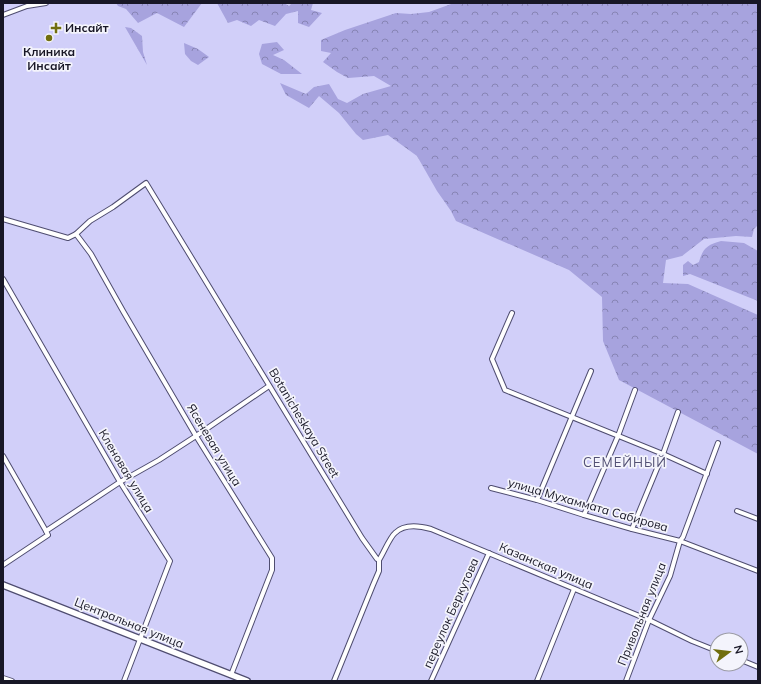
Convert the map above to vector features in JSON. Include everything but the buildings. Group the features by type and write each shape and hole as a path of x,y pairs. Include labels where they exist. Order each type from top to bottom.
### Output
{"street":[{"path":"3,14 27,6 46,3"},
{"name":"Botanicheskaya Street","path":"76,234 90,221 113,207 146,183 362,538 379,560"},
{"path":"3,219 68,238 76,234"},
{"name":"Ясеневая улица","path":"76,234 91,254 196,436 272,558 272,570 231,675"},
{"name":"Кленовая улица","path":"3,279 120,482 170,561 124,681"},
{"path":"512,314 492,359 505,390 663,454 707,474"},
{"path":"537,500 591,371"},
{"path":"46,531 120,482 159,460 196,436 269,386"},
{"path":"584,515 618,436 635,390"},
{"path":"632,529 663,454 678,412"},
{"name":"Привольная улица","path":"626,681 649,620 670,576 680,541 683,537 718,443"},
{"path":"3,456 48,535 3,565"},
{"name":"улица Мухаммата Сабирова","path":"491,488 537,500 632,529 680,541"},
{"path":"737,511 758,519"},
{"name":"Казанская улица","path":"379,560 394,533 402,528 425,527 649,620 709,648"},
{"path":"680,541 758,571"},
{"name":"переулок Беркутова","path":"431,681 489,553"},
{"path":"334,681 379,571 379,560"},
{"name":"Центральная улица","path":"3,585 247,681"},
{"path":"537,681 574,589"},
{"path":"3,678 12,681"}],"green space":[{"path":"116,3 202,3 184,27 157,13 138,23 126,9 118,6"},
{"path":"217,3 284,3 289,6 292,3 313,3 311,10 322,13 309,27 298,23 298,11 286,14 275,26 259,20 251,26 237,20 228,23"},
{"path":"454,3 758,3 758,225 754,229 752,237 736,236 704,239 682,256 666,260 663,283 688,284 758,315 758,454 619,380 603,341 602,297 569,270 456,221 417,156 388,135 363,140 356,134 339,113 319,96 309,108 286,95 280,83 306,94 314,87 329,84 338,99 347,103 363,94 391,86 374,76 348,78 337,72 323,62 331,53 321,51 321,40 345,30 396,13 411,14 429,12"},
{"path":"125,27 131,28 142,36 143,52 147,65"},
{"path":"277,42 284,50 273,55 284,60 302,74 281,74 262,64 259,54 262,44"},
{"path":"184,43 198,49 209,57 198,65 191,61 185,54"},
{"path":"721,241 744,243 758,251 758,301 690,274 683,276 683,265 688,261 693,265 699,262 702,253 706,248"}],"place":[{"name":"Инсайт","path":"56,28"},
{"name":"Клиника Инсайт","path":"49,38"}],"district":[{"name":"СЕМЕЙНЫЙ","path":"625,462"}]}
